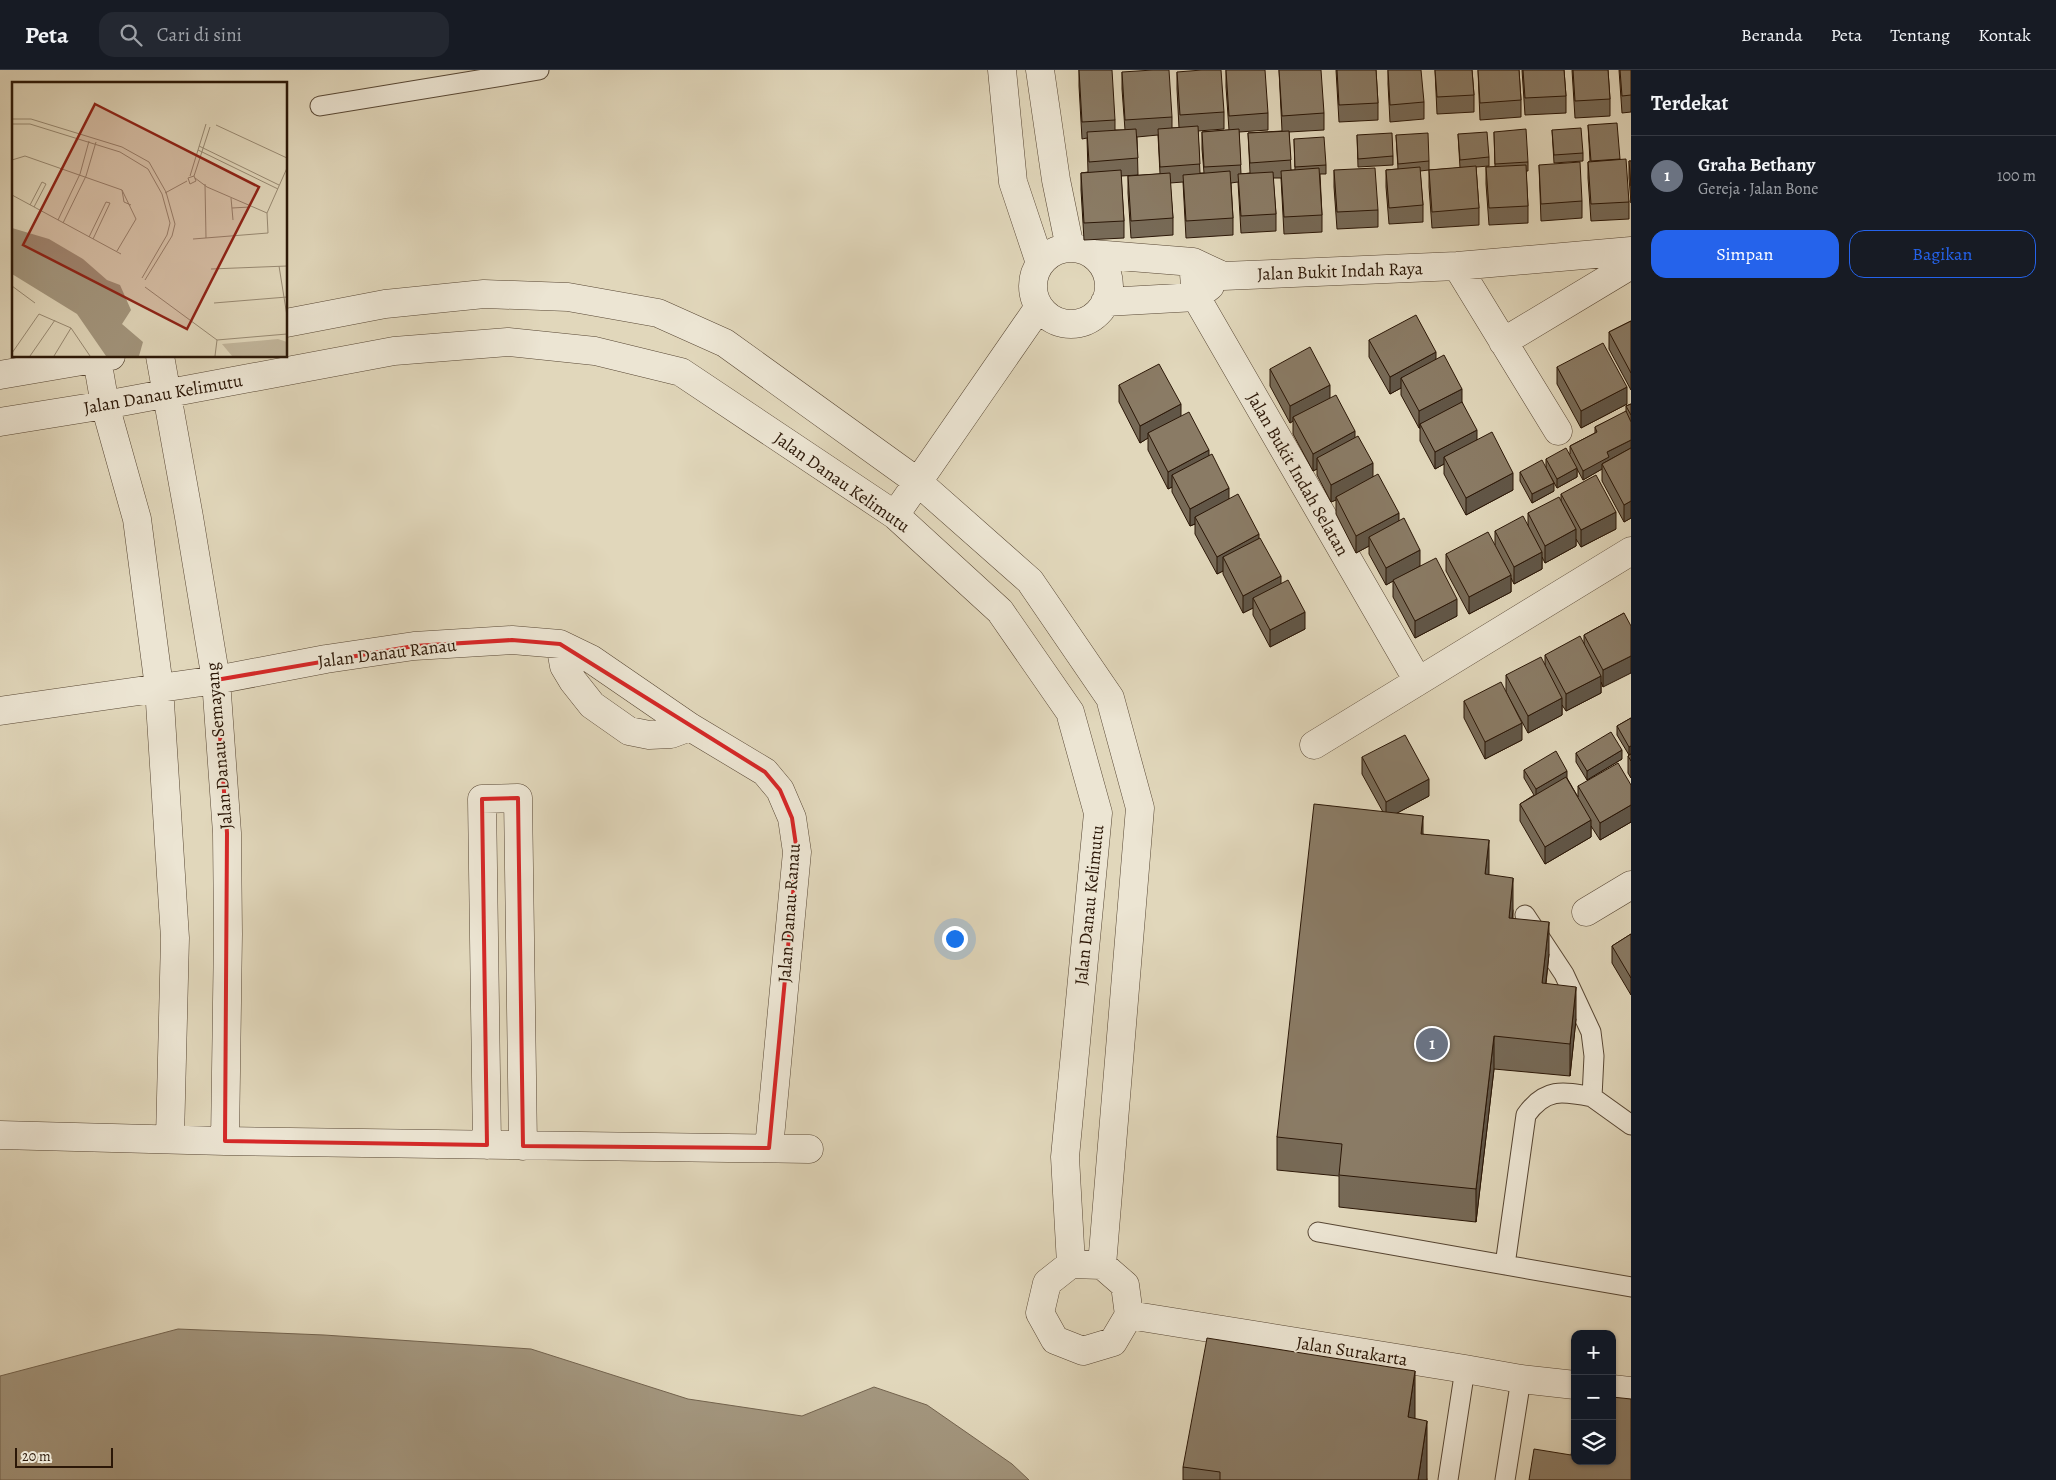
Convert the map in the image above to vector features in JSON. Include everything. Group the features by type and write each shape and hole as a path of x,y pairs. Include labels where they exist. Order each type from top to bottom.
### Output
{"street":[{"path":"1002,70 1013,182 1040,264"},
{"path":"1040,70 1056,180 1081,251"},
{"path":"1059,250 1081,251 1102,264 1108,276 1105,302 1097,312 1086,320 1073,323 1060,322 1048,317 1039,307 1034,297 1033,285 1035,274 1040,264 1048,255 1059,250"},
{"name":"Jalan Bukit Indah Raya","path":"1081,251 1193,262 1223,276 1457,266 1631,251"},
{"name":"Jalan Bukit Indah Selatan","path":"1193,262 1196,297 1418,681"},
{"path":"1503,342 1631,265"},
{"path":"1457,266 1558,431"},
{"path":"1105,302 1196,297 1223,276"},
{"path":"288,323 386,304 484,294 568,297 658,313 726,343 918,482 1030,581 1110,698 1140,808 1102,1265"},
{"path":"895,515 1039,307"},
{"name":"Jalan Danau Kelimutu","path":"0,422 167,394 394,351 508,342 595,351 681,372 895,515 1000,611 1070,712 1098,813 1065,1157 1071,1264"},
{"path":"0,375 104,358 105,405 137,519 159,688 175,938 170,1138"},
{"name":"Jalan Danau Semayang","path":"160,358 216,680 227,833 228,934 225,1141"},
{"path":"1314,745 1631,551"},
{"name":"Jalan Danau Ranau","path":"159,688 414,646 512,640 560,644 591,659 690,727 765,772 780,790 792,818 797,852 769,1148"},
{"path":"560,644 564,666 573,681 592,705 628,731 649,735 671,734 690,727"},
{"path":"0,711 159,688"},
{"path":"487,1145 482,799 518,798 523,1146"},
{"path":"1586,912 1631,884"},
{"path":"0,1135 170,1138 225,1141 809,1149"},
{"path":"1071,1264 1102,1265 1125,1285 1129,1315 1113,1342 1084,1352 1055,1340 1040,1313 1047,1283 1071,1264"},
{"name":"Jalan Surakarta","path":"1129,1315 1465,1368 1522,1379 1571,1385"},
{"path":"1616,1389 1631,1391"}],"lane":[{"path":"320,106 539,70"},
{"path":"1525,915 1564,974 1591,1032 1594,1056 1592,1097"},
{"path":"1505,1265 1526,1115 1535,1103 1547,1094 1568,1092 1592,1097 1631,1125"},
{"path":"1318,1232 1631,1287"},
{"path":"1448,1480 1465,1368"},
{"path":"1505,1480 1522,1379"}],"highlighted area":[{"path":"512,640 560,644 765,772 780,790 792,818 797,852 769,1148 523,1146 518,798 482,799 487,1145 225,1141 227,833 216,680 414,646"}],"shaded area":[{"path":"178,1329 324,1335 531,1349 688,1399 802,1416 874,1387 927,1405 1012,1464 1029,1480 0,1480 0,1376"}],"building":[{"path":"1079,70 1112,70 1115,120 1082,122"},
{"path":"1169,70 1172,117 1125,120 1122,72"},
{"path":"1221,70 1224,112 1180,115 1177,72"},
{"path":"1226,70 1265,70 1268,113 1229,116"},
{"path":"1279,70 1321,70 1324,113 1282,116"},
{"path":"1337,70 1376,70 1378,103 1339,105"},
{"path":"1388,70 1421,70 1424,102 1390,105"},
{"path":"1435,70 1472,70 1474,95 1437,97"},
{"path":"1478,70 1519,70 1521,100 1480,103"},
{"path":"1523,70 1564,70 1566,96 1525,98"},
{"path":"1573,70 1608,70 1610,99 1575,101"},
{"path":"1620,70 1631,70 1631,95 1622,96"},
{"path":"1617,123 1620,159 1591,161 1588,125"},
{"path":"1198,126 1200,164 1160,167 1158,129"},
{"path":"1581,128 1583,153 1554,155 1552,130"},
{"path":"1136,129 1138,158 1089,162 1087,132"},
{"path":"1239,129 1241,165 1204,167 1202,132"},
{"path":"1526,129 1528,162 1495,164 1494,132"},
{"path":"1289,131 1291,160 1250,163 1248,133"},
{"path":"1487,132 1489,157 1460,160 1458,134"},
{"path":"1392,133 1393,156 1358,159 1357,135"},
{"path":"1428,133 1429,161 1398,164 1396,135"},
{"path":"1324,137 1326,165 1295,167 1294,139"},
{"path":"1626,159 1629,202 1591,204 1588,162"},
{"path":"1629,161 1631,161 1631,186"},
{"path":"1580,162 1582,201 1541,204 1539,165"},
{"path":"1526,165 1528,206 1489,208 1486,167"},
{"path":"1476,166 1479,208 1432,212 1429,170"},
{"path":"1420,167 1423,205 1389,208 1386,170"},
{"path":"1319,168 1322,215 1284,217 1281,171"},
{"path":"1375,168 1378,210 1337,212 1334,170"},
{"path":"1121,170 1124,221 1084,223 1081,173"},
{"path":"1230,171 1233,218 1186,221 1183,175"},
{"path":"1273,172 1276,214 1241,216 1238,174"},
{"path":"1170,173 1173,218 1131,221 1128,176"},
{"path":"1416,315 1436,352 1390,377 1369,340"},
{"path":"1631,321 1631,373 1609,332"},
{"path":"1603,343 1627,387 1581,411 1557,367"},
{"path":"1310,347 1330,385 1290,406 1270,369"},
{"path":"1444,355 1462,389 1419,411 1401,378"},
{"path":"1159,364 1181,404 1140,426 1119,385"},
{"path":"1336,395 1355,431 1313,454 1293,417"},
{"path":"1462,402 1477,430 1435,452 1420,424"},
{"path":"1631,404 1631,415 1626,406"},
{"path":"1626,411 1631,422 1631,440 1607,452 1609,457 1583,471 1570,446 1597,432 1595,427"},
{"path":"1189,412 1209,450 1168,472 1148,433"},
{"path":"1492,432 1513,473 1466,498 1444,457"},
{"path":"1358,436 1373,463 1331,485 1317,458"},
{"path":"1566,448 1577,468 1557,479 1546,459"},
{"path":"1631,448 1631,501 1624,505 1602,464"},
{"path":"1212,454 1229,488 1190,509 1172,475"},
{"path":"1542,460 1554,483 1532,494 1520,472"},
{"path":"1378,474 1399,513 1356,536 1336,497"},
{"path":"1596,475 1616,512 1581,530 1561,494"},
{"path":"1238,494 1259,534 1217,557 1195,517"},
{"path":"1559,497 1576,529 1545,546 1528,513"},
{"path":"1523,516 1542,552 1514,567 1495,531"},
{"path":"1404,518 1420,550 1386,568 1369,537"},
{"path":"1488,532 1511,575 1469,597 1446,554"},
{"path":"1260,538 1281,576 1243,596 1223,557"},
{"path":"1436,558 1457,599 1415,621 1393,580"},
{"path":"1288,580 1305,612 1270,630 1253,598"},
{"path":"1624,613 1631,626 1631,656 1603,670 1584,635"},
{"path":"1580,636 1601,676 1566,694 1545,655"},
{"path":"1541,657 1562,698 1528,716 1506,675"},
{"path":"1501,682 1522,723 1485,742 1464,701"},
{"path":"1631,718 1631,746 1629,747 1617,726"},
{"path":"1611,732 1622,750 1587,771 1576,753"},
{"path":"1405,735 1429,779 1386,802 1362,757"},
{"path":"1556,751 1567,771 1536,789 1524,770"},
{"path":"1618,763 1631,785 1631,805 1600,823 1578,786"},
{"path":"1566,777 1591,820 1545,847 1520,804"},
{"path":"1314,804 1423,816 1421,834 1489,840 1485,874 1513,878 1509,918 1549,922 1542,983 1576,987 1570,1044 1494,1036 1476,1189 1339,1175 1342,1144 1277,1137"},
{"path":"1631,934 1631,978 1612,946"},
{"path":"1207,1338 1415,1371 1408,1417 1427,1421 1418,1480 1220,1480 1220,1472 1183,1467"},
{"path":"1616,1397 1631,1399 1631,1480 1529,1480 1534,1449 1571,1455 1571,1465 1616,1465"}],"place":[{"name":"Graha Bethany","path":"1432,1044"}]}
